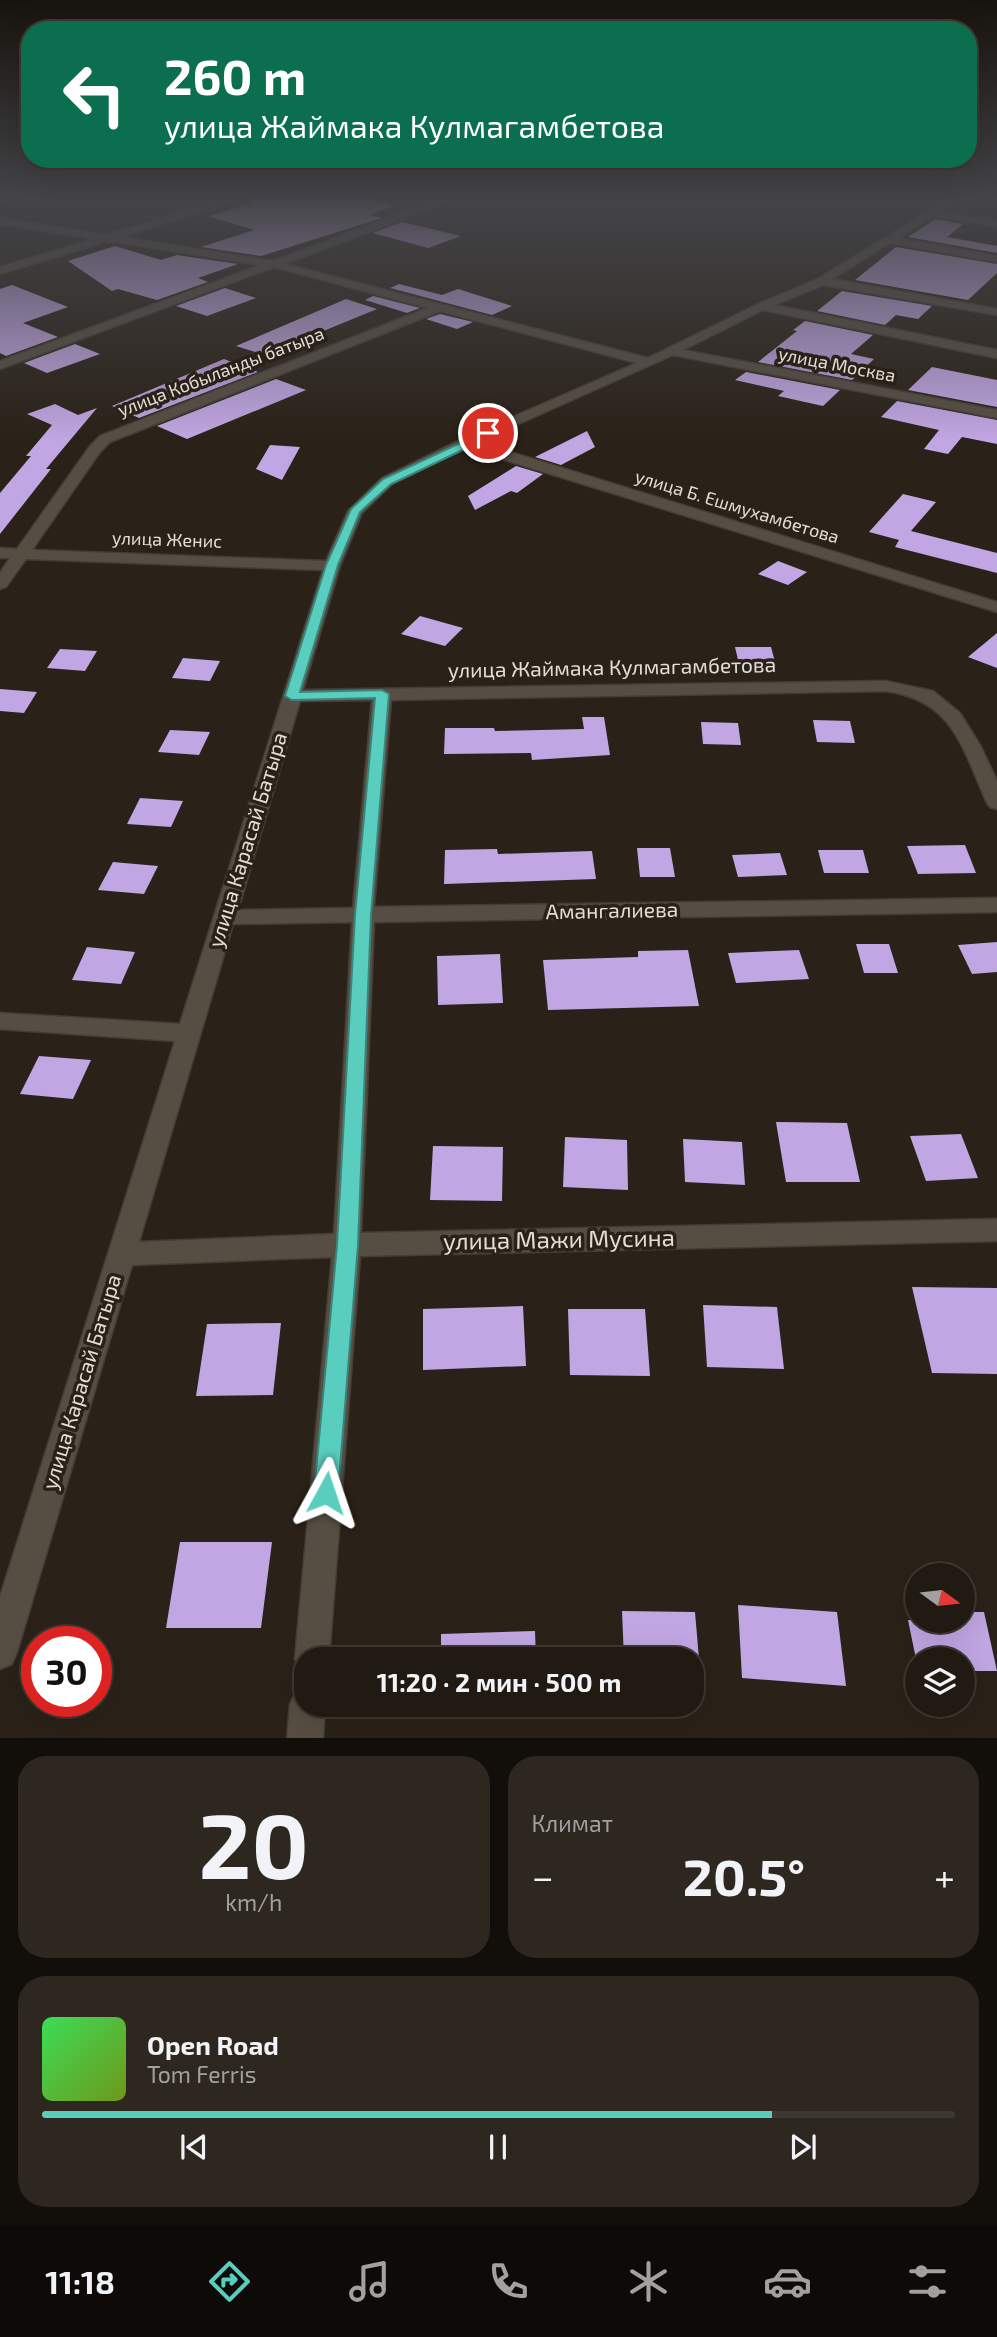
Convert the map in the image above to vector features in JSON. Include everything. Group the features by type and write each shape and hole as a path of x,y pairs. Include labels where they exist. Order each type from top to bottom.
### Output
{"street":[{"path":"0,365 238,277"},
{"path":"325,277 649,362"},
{"name":"улица Карасай Батыра","path":"0,1652 332,565 355,511 387,481 828,277"},
{"path":"822,281 997,312"},
{"path":"762,306 997,354"},
{"name":"улица Кобыланды батыра","path":"0,584 95,449 105,439 440,307"},
{"name":"улица Москва","path":"671,351 997,414"},
{"name":"улица Б. Ешмухамбетова","path":"465,443 997,607"},
{"name":"улица Женис","path":"0,553 332,565"},
{"name":"улица Жаймака Кулмагамбетова","path":"292,696 885,686 911,689 930,696 945,707 958,723 997,803"},
{"path":"313,1647 347,1245 363,915 382,694"},
{"name":"Амангалиева","path":"226,917 997,905"},
{"path":"0,1021 187,1033"},
{"name":"улица Мажи Мусина","path":"120,1254 347,1245 997,1230"},
{"path":"305,1738 307,1717"}],"building":[{"path":"92,277 201,277 198,278 208,282 157,300 118,289 112,291"},
{"path":"859,277 993,277 968,300 855,280"},
{"path":"399,284 442,295 458,289 512,306 492,315 390,288"},
{"path":"12,285 68,307 23,323 58,337 6,356 0,353 0,289"},
{"path":"225,288 256,298 207,316 176,306"},
{"path":"842,291 932,306 918,319 896,315 885,325 817,311"},
{"path":"373,296 420,308 407,313 365,300"},
{"path":"346,299 377,309 265,355 236,346"},
{"path":"440,314 473,322 457,329 426,319"},
{"path":"805,321 873,335 851,354 874,359 852,380 758,362 797,331 793,330"},
{"path":"75,344 100,354 47,373 24,363"},
{"path":"224,359 258,372 139,418 112,406"},
{"path":"932,367 997,380 997,407 908,390"},
{"path":"746,372 840,390 823,406 778,396 784,391 735,380"},
{"path":"276,379 306,390 187,439 157,426"},
{"path":"897,401 997,420 997,444 962,437 948,454 924,449 939,430 881,417"},
{"path":"55,404 78,415 97,408 46,469 51,469 0,534 0,493 31,456 26,456 52,425 27,414"},
{"path":"587,431 595,447 561,465 535,457"},
{"path":"270,445 300,447 282,480 256,469"},
{"path":"516,466 543,474 517,493 511,491 475,510 468,496"},
{"path":"903,494 936,502 911,531 997,553 997,573 895,547 899,540 869,532"},
{"path":"778,561 807,572 788,585 758,574"},
{"path":"420,616 463,628 445,646 401,634"},
{"path":"997,633 997,668 968,657"},
{"path":"735,647 771,647 778,673 741,673"},
{"path":"60,649 97,651 85,671 47,668"},
{"path":"183,658 220,661 210,681 172,678"},
{"path":"0,689 37,692 24,713 0,711"},
{"path":"582,717 604,717 610,755 532,760 531,753 444,754 445,728 494,728 495,731 584,729"},
{"path":"813,720 850,721 855,743 817,742"},
{"path":"701,722 738,723 741,745 703,744"},
{"path":"170,730 210,732 199,755 158,752"},
{"path":"140,798 183,801 171,827 127,824"},
{"path":"965,845 976,873 918,874 907,846"},
{"path":"637,848 670,848 675,877 640,877"},
{"path":"497,849 498,854 592,851 596,879 444,884 445,850"},
{"path":"818,850 863,850 869,873 824,873"},
{"path":"780,853 787,875 738,877 732,855"},
{"path":"113,862 158,866 144,894 98,890"},
{"path":"997,942 997,972 972,974 958,945"},
{"path":"856,944 889,944 898,973 864,973"},
{"path":"87,947 135,952 121,984 72,980"},
{"path":"688,950 699,1006 548,1010 543,960 638,957 638,951"},
{"path":"799,950 809,979 736,983 728,953"},
{"path":"500,954 503,1003 438,1005 437,956"},
{"path":"39,1056 91,1060 73,1099 20,1094"},
{"path":"776,1122 847,1123 860,1182 786,1182"},
{"path":"961,1134 978,1178 926,1181 910,1136"},
{"path":"565,1137 627,1140 628,1190 563,1187"},
{"path":"683,1139 742,1142 745,1185 685,1182"},
{"path":"433,1146 503,1147 502,1201 430,1200"},
{"path":"912,1287 997,1288 997,1374 932,1373"},
{"path":"703,1305 777,1307 784,1369 707,1367"},
{"path":"523,1306 526,1366 423,1370 423,1309"},
{"path":"568,1309 645,1309 650,1376 570,1375"},
{"path":"281,1323 273,1395 196,1396 207,1324"},
{"path":"180,1542 272,1542 261,1628 166,1628"},
{"path":"738,1605 837,1612 846,1686 742,1678"},
{"path":"622,1611 695,1612 698,1647 624,1647"},
{"path":"975,1612 984,1612 997,1671 975,1671 975,1647 914,1647 911,1633 975,1633"},
{"path":"535,1631 536,1647 441,1647 441,1634"}],"route":[{"path":"326,1493 347,1245 363,915 382,694 292,696 332,565 355,511 387,481 488,433"}]}
